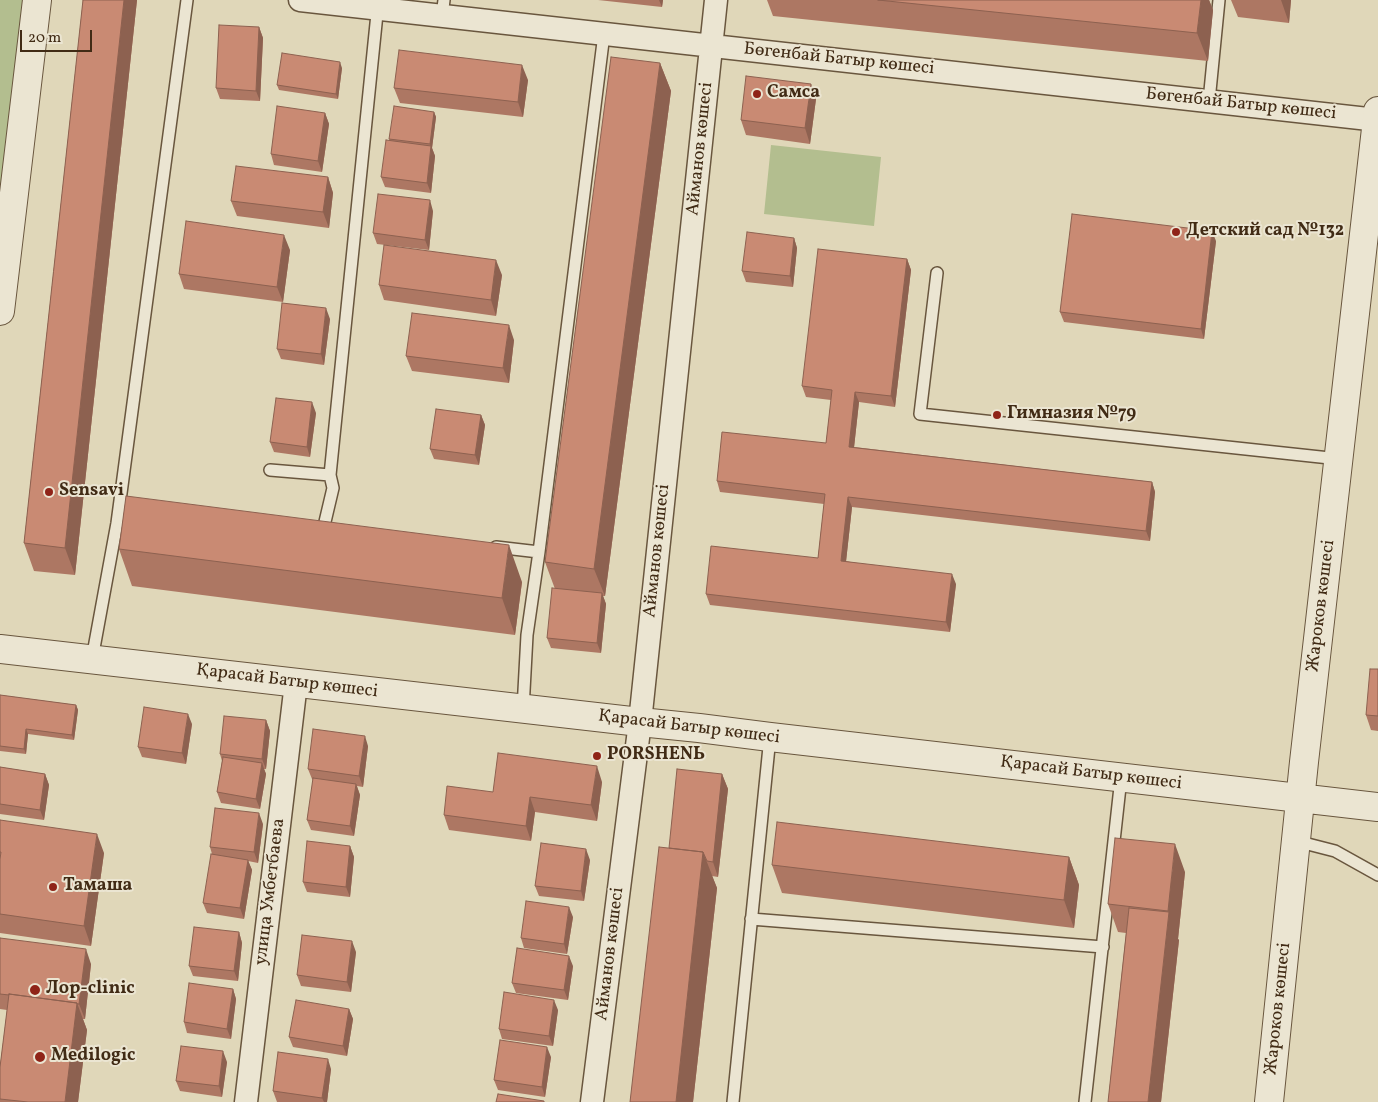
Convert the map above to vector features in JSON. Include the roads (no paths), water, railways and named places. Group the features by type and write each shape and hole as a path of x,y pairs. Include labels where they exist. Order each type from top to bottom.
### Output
{"street":[{"path":"0,311 37,0"},
{"name":"Бөгенбай Батыр көшесі","path":"300,0 443,8 604,34 1209,101 1378,117"},
{"name":"Айманов көшесі","path":"592,1102 640,722 716,0"},
{"name":"Жароков көшесі","path":"1270,1102 1296,841 1378,117"},
{"name":"Қарасай Батыр көшесі","path":"0,648 1378,807"},
{"name":"улица Умбетбаева","path":"246,1102 296,683"}],"lane":[{"path":"92,659 117,522 187,0"},
{"path":"1209,101 1220,0"},
{"path":"324,526 333,488 330,475 378,4"},
{"path":"523,709 527,635 604,34"},
{"path":"937,273 920,414 1339,459"},
{"path":"270,470 330,475"},
{"path":"117,522 133,514"},
{"path":"480,545 539,552"},
{"path":"733,1102 770,737"},
{"path":"1086,1102 1121,778"},
{"path":"1296,841 1335,851 1378,875"},
{"path":"751,919 1103,947"}],"place":[{"name":"Самса","path":"757,94"},
{"name":"Детский сад №132","path":"1176,232"},
{"name":"Гимназия №79","path":"997,415"},
{"name":"Sensavi","path":"49,492"},
{"name":"PORSHENЬ","path":"597,756"},
{"name":"Тамаша","path":"53,887"},
{"name":"Лор-clinic","path":"35,990"},
{"name":"Medilogic","path":"40,1057"}]}
